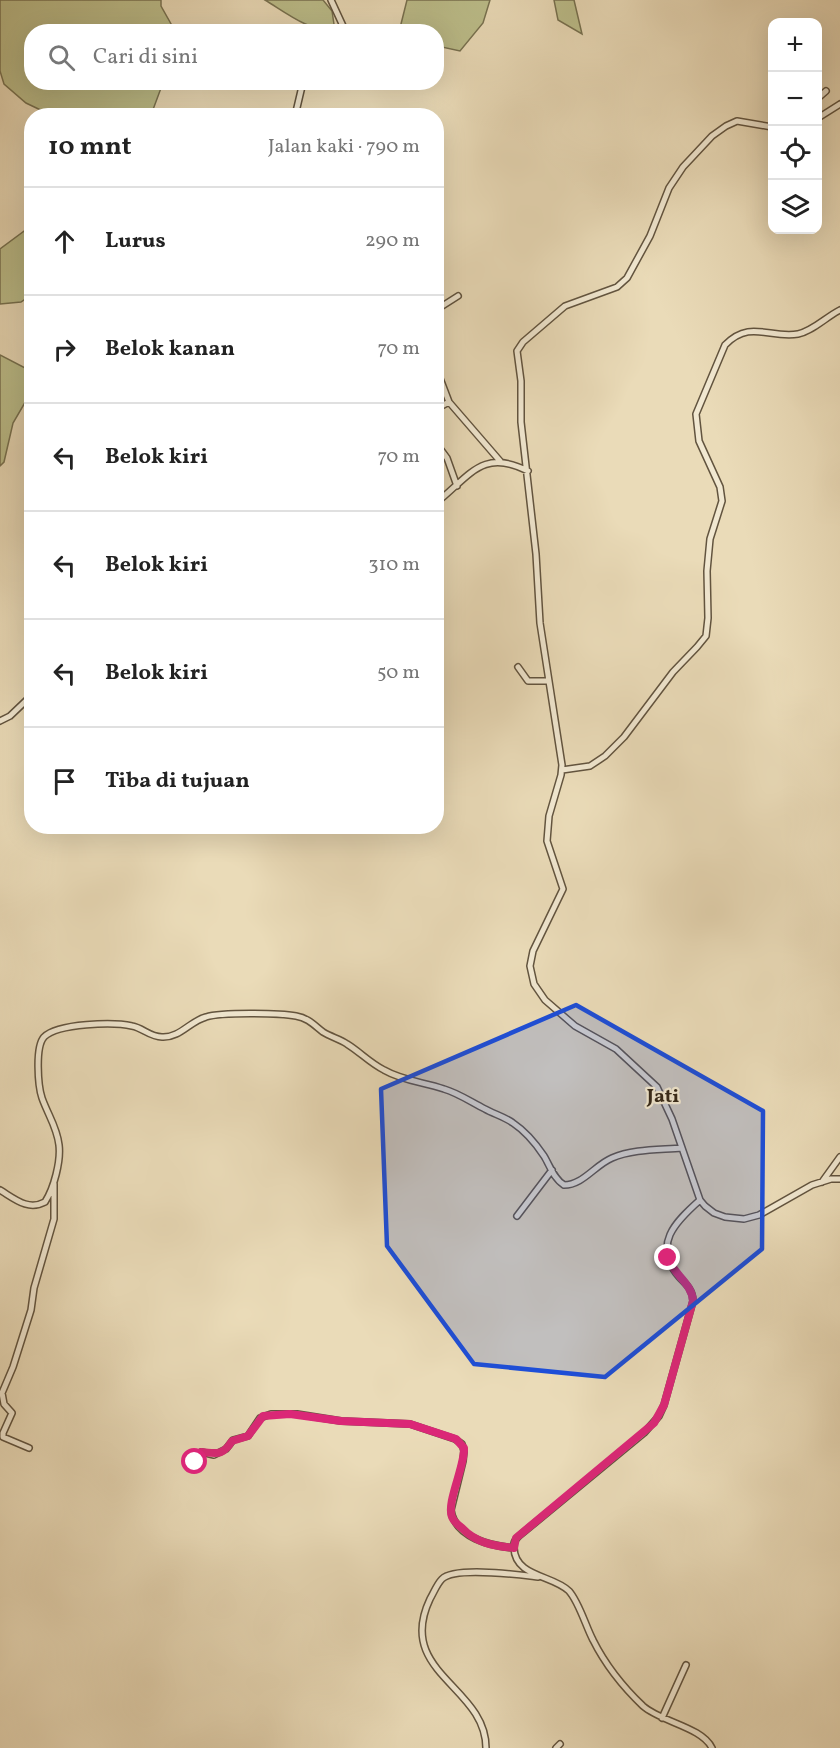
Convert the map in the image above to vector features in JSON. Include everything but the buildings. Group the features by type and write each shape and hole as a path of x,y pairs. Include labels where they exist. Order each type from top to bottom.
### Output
{"street":[{"path":"331,0 342,24"},
{"path":"297,108 301,90"},
{"path":"822,94 826,91"},
{"path":"822,115 840,104"},
{"path":"768,126 737,121 712,136 683,167 669,188 650,236 627,278 617,287 565,306 519,346 516,356 521,376 521,423 536,554 540,623 562,770 546,834 548,847 563,889 532,951 530,966 532,979 541,995 578,1028 616,1049 657,1087 700,1200 714,1214 744,1219 759,1215 802,1190 822,1182 840,1179"},
{"path":"444,305 458,296"},
{"path":"562,770 590,766 606,756 706,636 710,539 722,497 699,441 696,414 725,345 734,337 749,331 800,333 840,310"},
{"path":"444,389 449,402 500,461"},
{"path":"444,405 449,402"},
{"path":"444,454 457,486"},
{"path":"444,497 478,467 500,461 528,471"},
{"path":"518,667 528,681 549,681"},
{"path":"0,721 10,716 24,703"},
{"path":"0,1190 22,1203 39,1205 49,1196 54,1179 59,1146 55,1126 42,1099 40,1089 38,1054 44,1037 52,1031 66,1027 118,1025 133,1026 150,1035 172,1036 207,1016 287,1015 306,1018 323,1032 350,1045 374,1065 387,1072 447,1090 515,1124 538,1147 562,1185 570,1185 606,1161 618,1156 682,1148"},
{"path":"822,1182 840,1157"},
{"path":"517,1216 552,1170"},
{"path":"29,1448 3,1437 12,1413 4,1404 2,1393 13,1367 31,1310 34,1288 54,1219 56,1192 54,1179"},
{"path":"700,1200 679,1220 668,1239 668,1261 691,1291 693,1301 674,1375 659,1416 635,1440 516,1538 514,1548 515,1556 521,1566 569,1592 608,1667 637,1700 662,1718 702,1737 709,1742 712,1748"},
{"path":"192,1466 201,1452 213,1455 226,1449 232,1441 248,1436 259,1419 267,1414 403,1423 416,1426 456,1439 464,1448 452,1506 452,1517 456,1523 464,1532 479,1541 514,1548"},
{"path":"486,1748 485,1731 475,1712 442,1677 425,1650 422,1633 425,1612 440,1581 448,1575 488,1572 543,1578"},
{"path":"662,1718 686,1665"}],"highlighted area":[{"path":"576,1005 763,1111 762,1249 605,1377 474,1364 387,1246 381,1089"}],"green space":[{"path":"0,0 161,0 161,6 171,24 24,24 24,90 160,90 154,108 36,108 26,103 4,84 0,71"},
{"path":"265,0 323,0 332,11 334,24 305,24"},
{"path":"407,0 490,0 483,23 460,51 444,48 444,24 401,24"},
{"path":"554,0 574,0 582,34 558,20"},
{"path":"24,231 24,300 21,302 0,304 0,249"},
{"path":"0,355 24,367 24,404 13,423 4,462 0,466"}],"district":[{"name":"Jati","path":"663,1097"}],"route":[{"path":"195,1462 201,1452 216,1454 227,1448 232,1441 246,1437 259,1419 267,1414 297,1414 341,1421 403,1423 422,1428 456,1439 464,1448 452,1506 454,1520 464,1532 479,1541 514,1548 516,1538 644,1433 659,1416 674,1375 693,1301 691,1291 673,1269 668,1258"}]}
